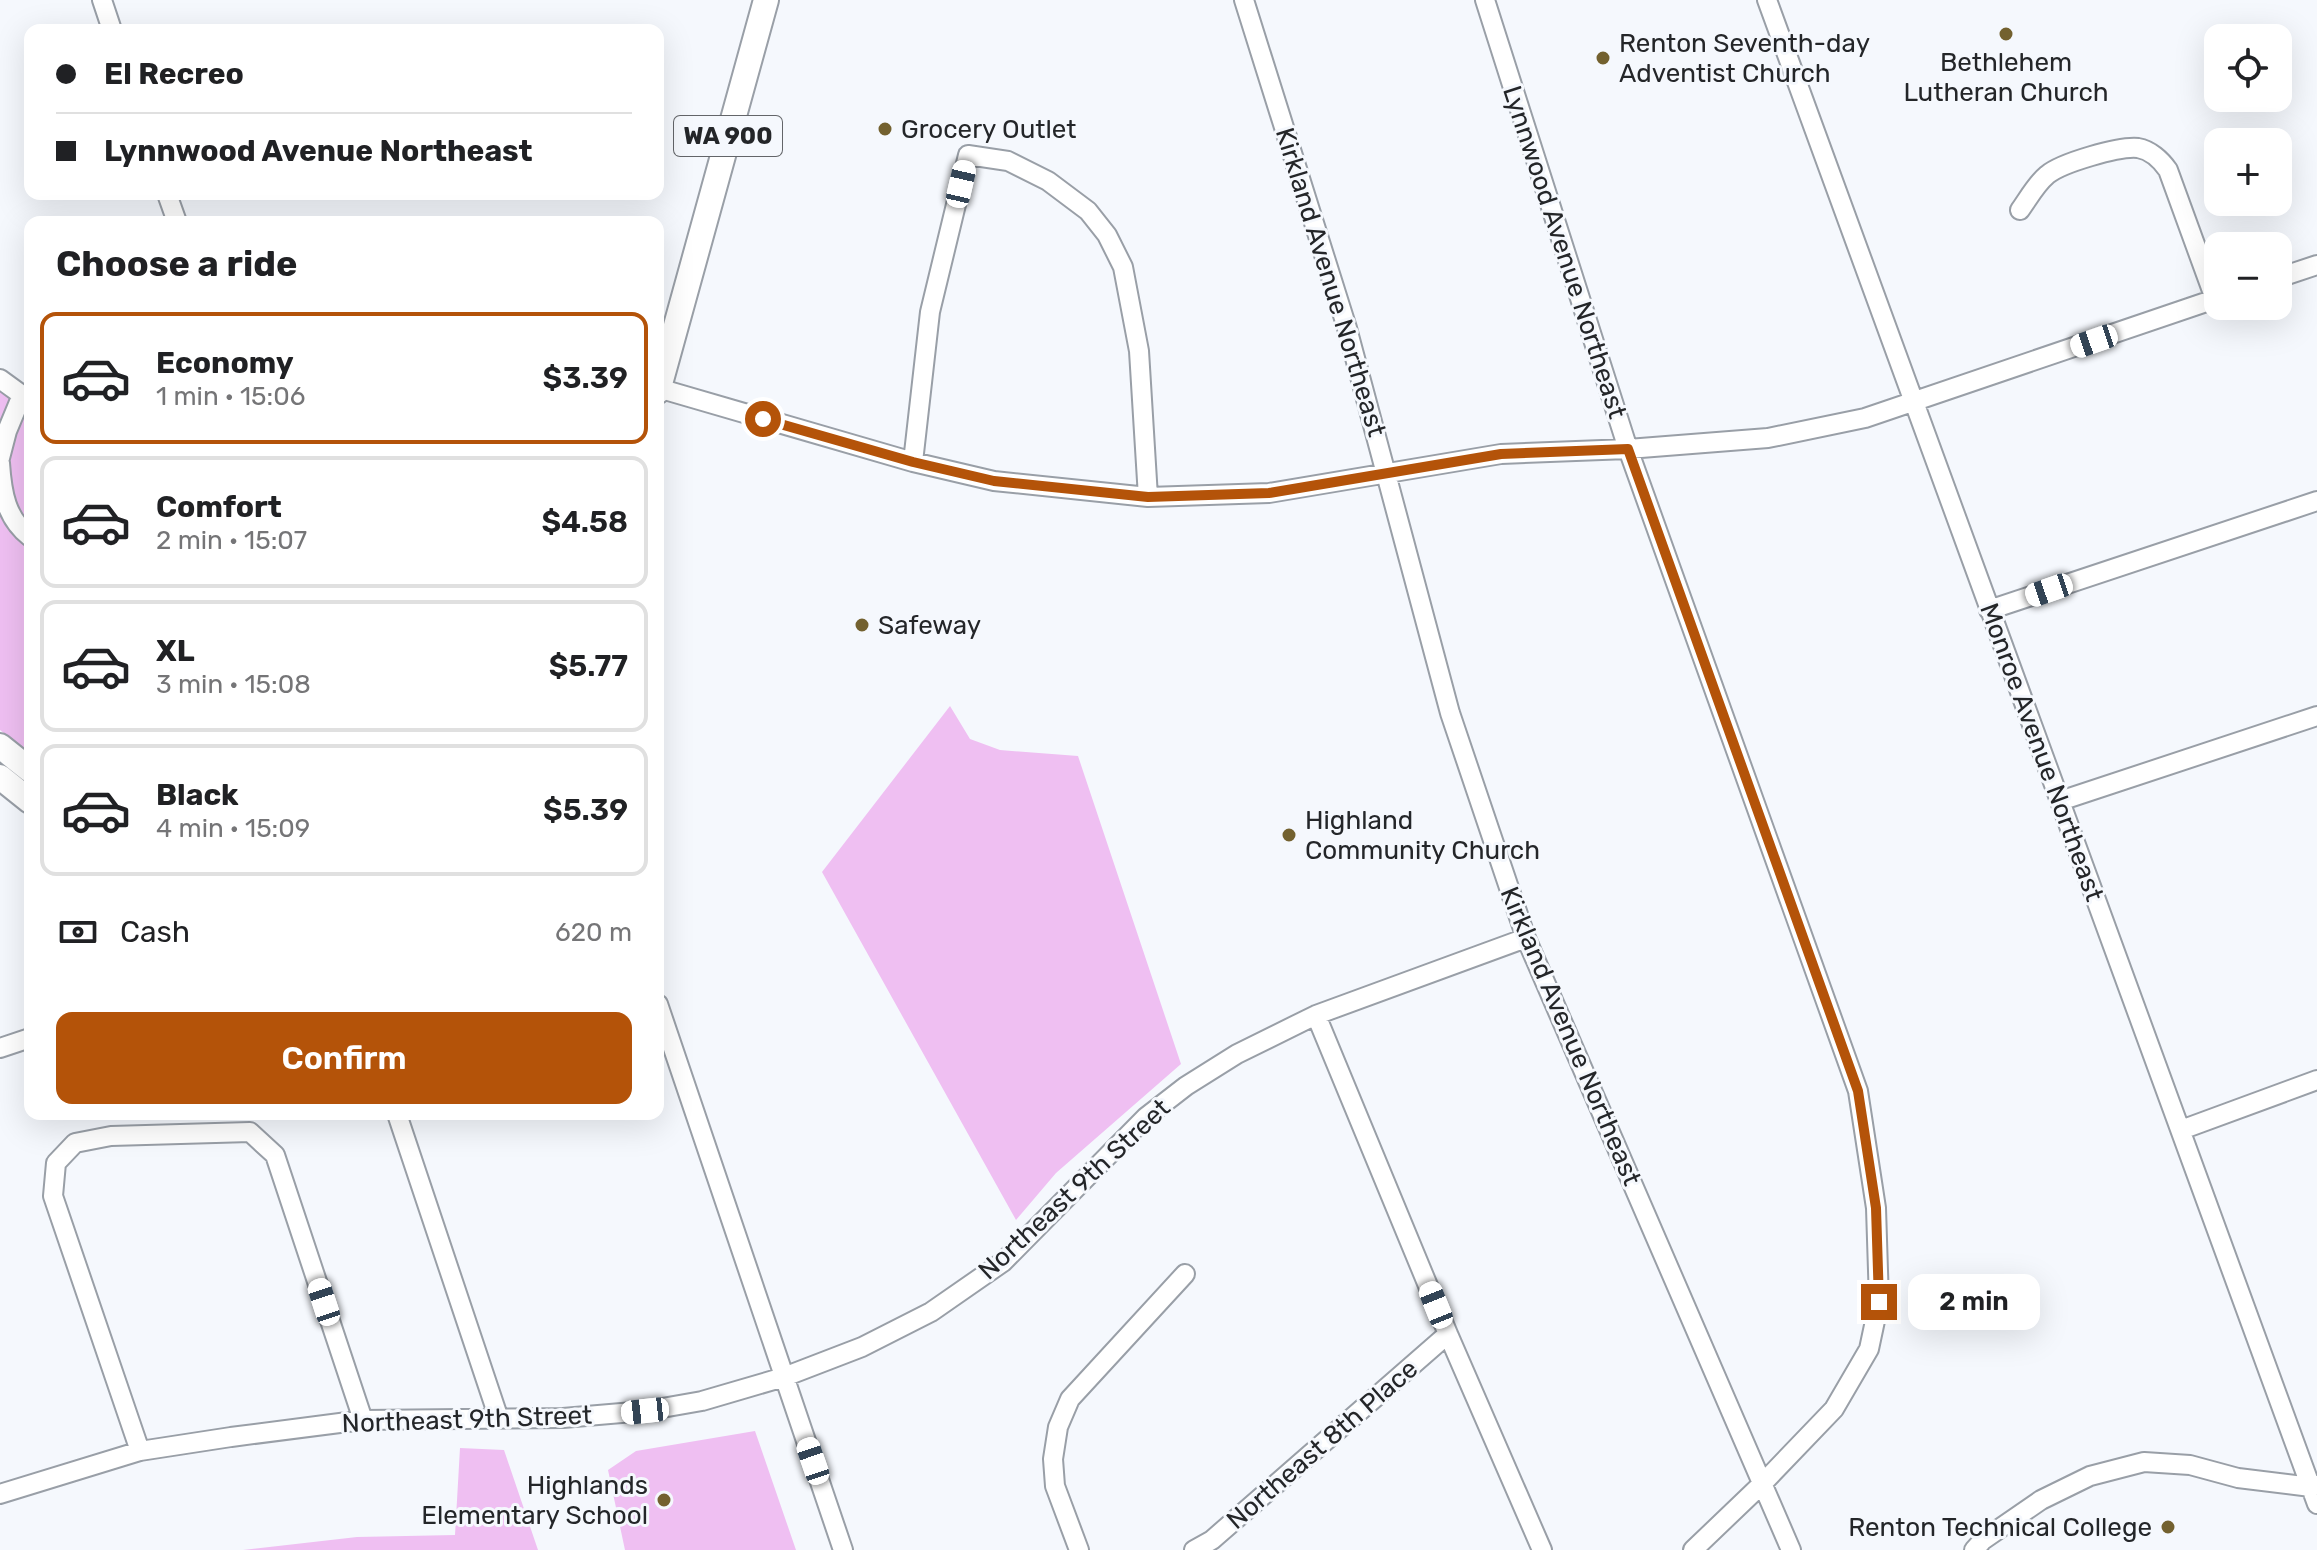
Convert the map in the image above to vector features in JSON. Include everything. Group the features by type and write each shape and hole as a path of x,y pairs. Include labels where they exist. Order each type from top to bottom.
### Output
{"main road":[{"name":"WA 900","path":"664,367 766,0"},
{"path":"0,746 24,765"},
{"path":"0,777 24,796"}],"street":[{"path":"102,0 110,24"},
{"name":"Kirkland Avenue Northeast","path":"1244,0 1347,328 1450,713 1526,938 1791,1550"},
{"name":"Lynnwood Avenue Northeast","path":"1485,0 1628,449 1858,1091 1876,1208 1879,1302 1869,1349 1834,1409 1693,1550"},
{"name":"Monroe Avenue Northeast","path":"1767,0 2315,1492"},
{"path":"2020,210 2044,177 2054,170 2119,149 2139,148 2161,160 2168,170 2204,267"},
{"path":"913,462 930,312 968,155 1008,161 1048,181 1088,211 1107,235 1123,267 1139,351 1148,497"},
{"path":"2292,273 2317,265"},
{"path":"664,391 913,462 994,481 1148,497 1269,493 1501,454 1628,449 1768,438 1865,418 2204,303"},
{"path":"0,379 24,392"},
{"path":"24,397 7,431 0,460 7,507 17,526 24,532"},
{"path":"1989,610 2317,501"},
{"path":"2060,801 2317,716"},
{"name":"Northeast 9th Street","path":"0,1494 140,1451 363,1420 563,1418 645,1411 702,1401 784,1377 862,1347 931,1312 1003,1262 1146,1117 1186,1086 1237,1054 1316,1015 1526,938"},
{"path":"1316,1015 1448,1334 1542,1550"},
{"path":"664,1022 843,1550"},
{"path":"0,1048 24,1040"},
{"path":"2181,1130 2317,1080"},
{"path":"399,1120 499,1419"},
{"path":"140,1451 53,1196 56,1163 75,1143 111,1136 250,1132 275,1155 363,1420"},
{"path":"1079,1550 1055,1486 1053,1459 1058,1427 1070,1399 1185,1274"},
{"name":"Northeast 8th Place","path":"1194,1550 1212,1540 1448,1334"},
{"path":"1974,1550 1983,1540 2041,1500 2090,1476 2144,1462 2190,1465 2238,1478 2315,1492"}],"shaded area":[{"path":"0,390 24,407 24,750 0,730"},
{"path":"950,706 970,739 1000,750 1078,756 1181,1064 1056,1173 1016,1220 822,872"},
{"path":"755,1431 796,1550 625,1550 608,1470 636,1451"},
{"path":"460,1448 504,1450 538,1550 243,1550 357,1537 455,1535"}],"place":[{"name":"Bethlehem Lutheran Church","path":"2006,34"},
{"name":"Renton Seventh-day Adventist Church","path":"1603,58"},
{"name":"Grocery Outlet","path":"885,129"},
{"name":"Safeway","path":"862,625"},
{"name":"Highland Community Church","path":"1289,835"},
{"name":"Highlands Elementary School","path":"664,1500"},
{"name":"Renton Technical College","path":"2168,1527"}],"route":[{"path":"763,419 913,462 994,481 1148,497 1269,493 1501,454 1628,449 1858,1091 1876,1208 1879,1302"}]}
